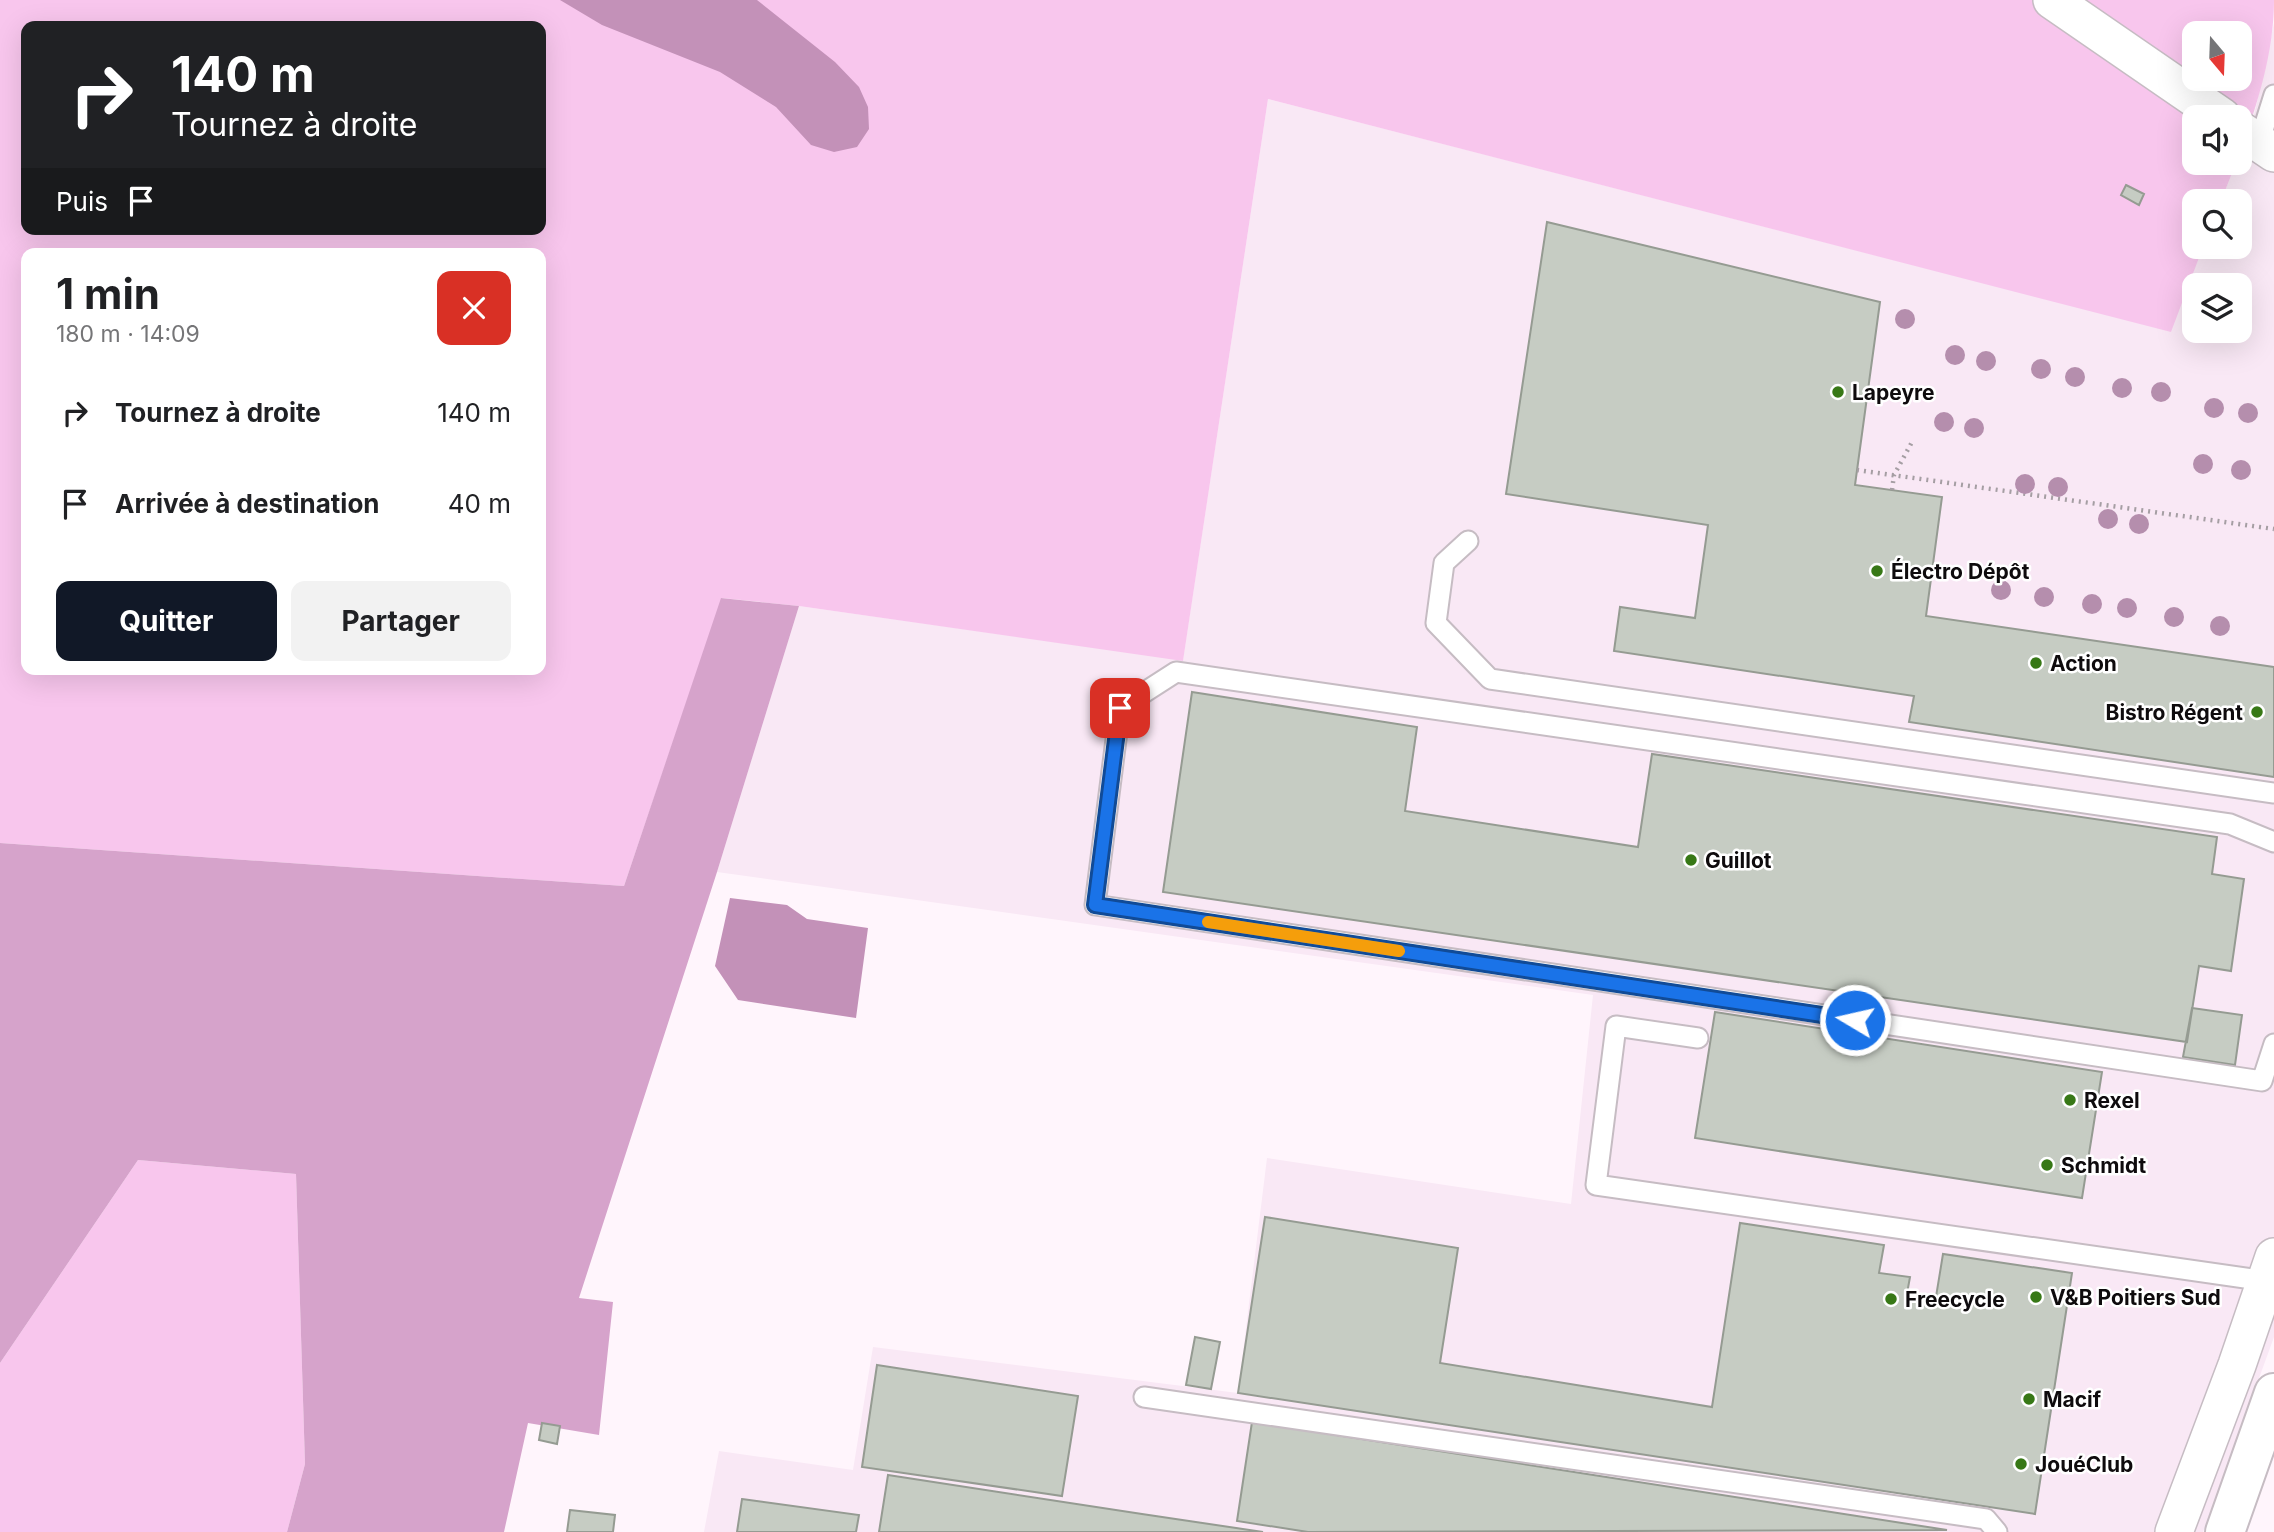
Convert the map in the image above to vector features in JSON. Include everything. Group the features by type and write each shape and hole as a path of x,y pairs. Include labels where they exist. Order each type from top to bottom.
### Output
{"main road":[{"path":"2225,1532 2274,1393"}],"street":[{"path":"2052,0 2205,105"},
{"path":"2174,1532 2270,1269"}],"lane":[{"path":"2258,142 2274,95"},
{"path":"1468,541 1444,563 1436,623 1490,679 2274,793"},
{"path":"2274,842 2230,824 1176,672 1120,708 1095,905 2262,1081 2274,1044"},
{"path":"1698,1038 1616,1027 1596,1185 2270,1269"},
{"path":"1144,1397 1986,1519 1997,1532"}],"path":[{"path":"1892,490 1894,475 1912,442"},
{"path":"1857,470 2274,529"}],"shaded area":[{"path":"0,0 2274,0 2264,77 2252,118 2252,105 2182,105 2182,175 2231,175 2226,189 2182,189 2182,259 2198,259 2193,273 2182,273 2182,303 2171,332 1268,99 1183,661 799,606 722,598 624,886 0,843"},
{"path":"560,0 757,0 835,62 859,87 868,107 869,129 857,147 834,152 811,145 776,107 720,72 602,25"},
{"path":"2274,23 2274,1337 2203,1532 704,1532 719,1451 853,1470 873,1347 1238,1393 1267,1158 1571,1204 1593,995 717,872 799,606 1183,660 1268,99 2170,331 2182,300 2182,343 2252,343 2252,273 2193,273 2198,259 2252,259 2252,189 2226,189 2231,175 2252,175 2252,120"},
{"path":"721,598 799,606 717,872 579,1298 613,1302 599,1435 528,1423 504,1532 287,1532 305,1464 296,1174 138,1160 0,1363 0,843 624,886"},
{"path":"730,898 787,905 807,919 868,928 856,1018 738,1000 715,966"},
{"path":"138,1160 296,1174 305,1464 287,1532 0,1532 0,1363"}],"building":[{"path":"2126,185 2144,194 2139,205 2121,195"},
{"path":"1547,222 1880,302 1855,485 1942,497 1926,616 2274,667 2274,777 1909,722 1914,696 1614,651 1620,607 1695,618 1708,525 1506,494"},
{"name":"Guillot","path":"1192,692 1417,727 1405,811 1638,847 1652,754 2217,837 2212,874 2244,879 2231,971 2199,966 2187,1042 1163,892"},
{"path":"2192,1008 2242,1015 2235,1065 2183,1057"},
{"path":"1715,1012 2102,1072 2082,1198 1695,1138"},
{"path":"1265,1217 1458,1248 1440,1363 1712,1407 1740,1223 1884,1245 1879,1273 1910,1277 1906,1299 1935,1303 1943,1254 2072,1273 2035,1514 1238,1393"},
{"path":"1195,1337 1220,1342 1211,1389 1186,1385"},
{"path":"877,1365 1078,1396 1062,1496 862,1467"},
{"path":"1252,1422 1947,1530 1308,1532 1237,1521"},
{"path":"542,1423 560,1426 557,1444 539,1440"},
{"path":"888,1475 1142,1514 1263,1532 879,1532"},
{"path":"742,1499 859,1515 856,1532 737,1532"},
{"path":"570,1510 615,1515 613,1532 567,1532"}],"slow traffic":[{"path":"1208,922 1399,951"}],"place":[{"name":"Lapeyre","path":"1838,392"},
{"name":"Électro Dépôt","path":"1877,571"},
{"name":"Action","path":"2036,663"},
{"name":"Bistro Régent","path":"2257,712"},
{"name":"Guillot","path":"1691,860"},
{"name":"Rexel","path":"2070,1100"},
{"name":"Schmidt","path":"2047,1165"},
{"name":"V&B Poitiers Sud","path":"2036,1297"},
{"name":"Freecycle","path":"1891,1299"},
{"name":"Macif","path":"2029,1399"},
{"name":"JouéClub","path":"2021,1464"}],"route":[{"path":"1120,708 1095,905 1855,1020"}]}
